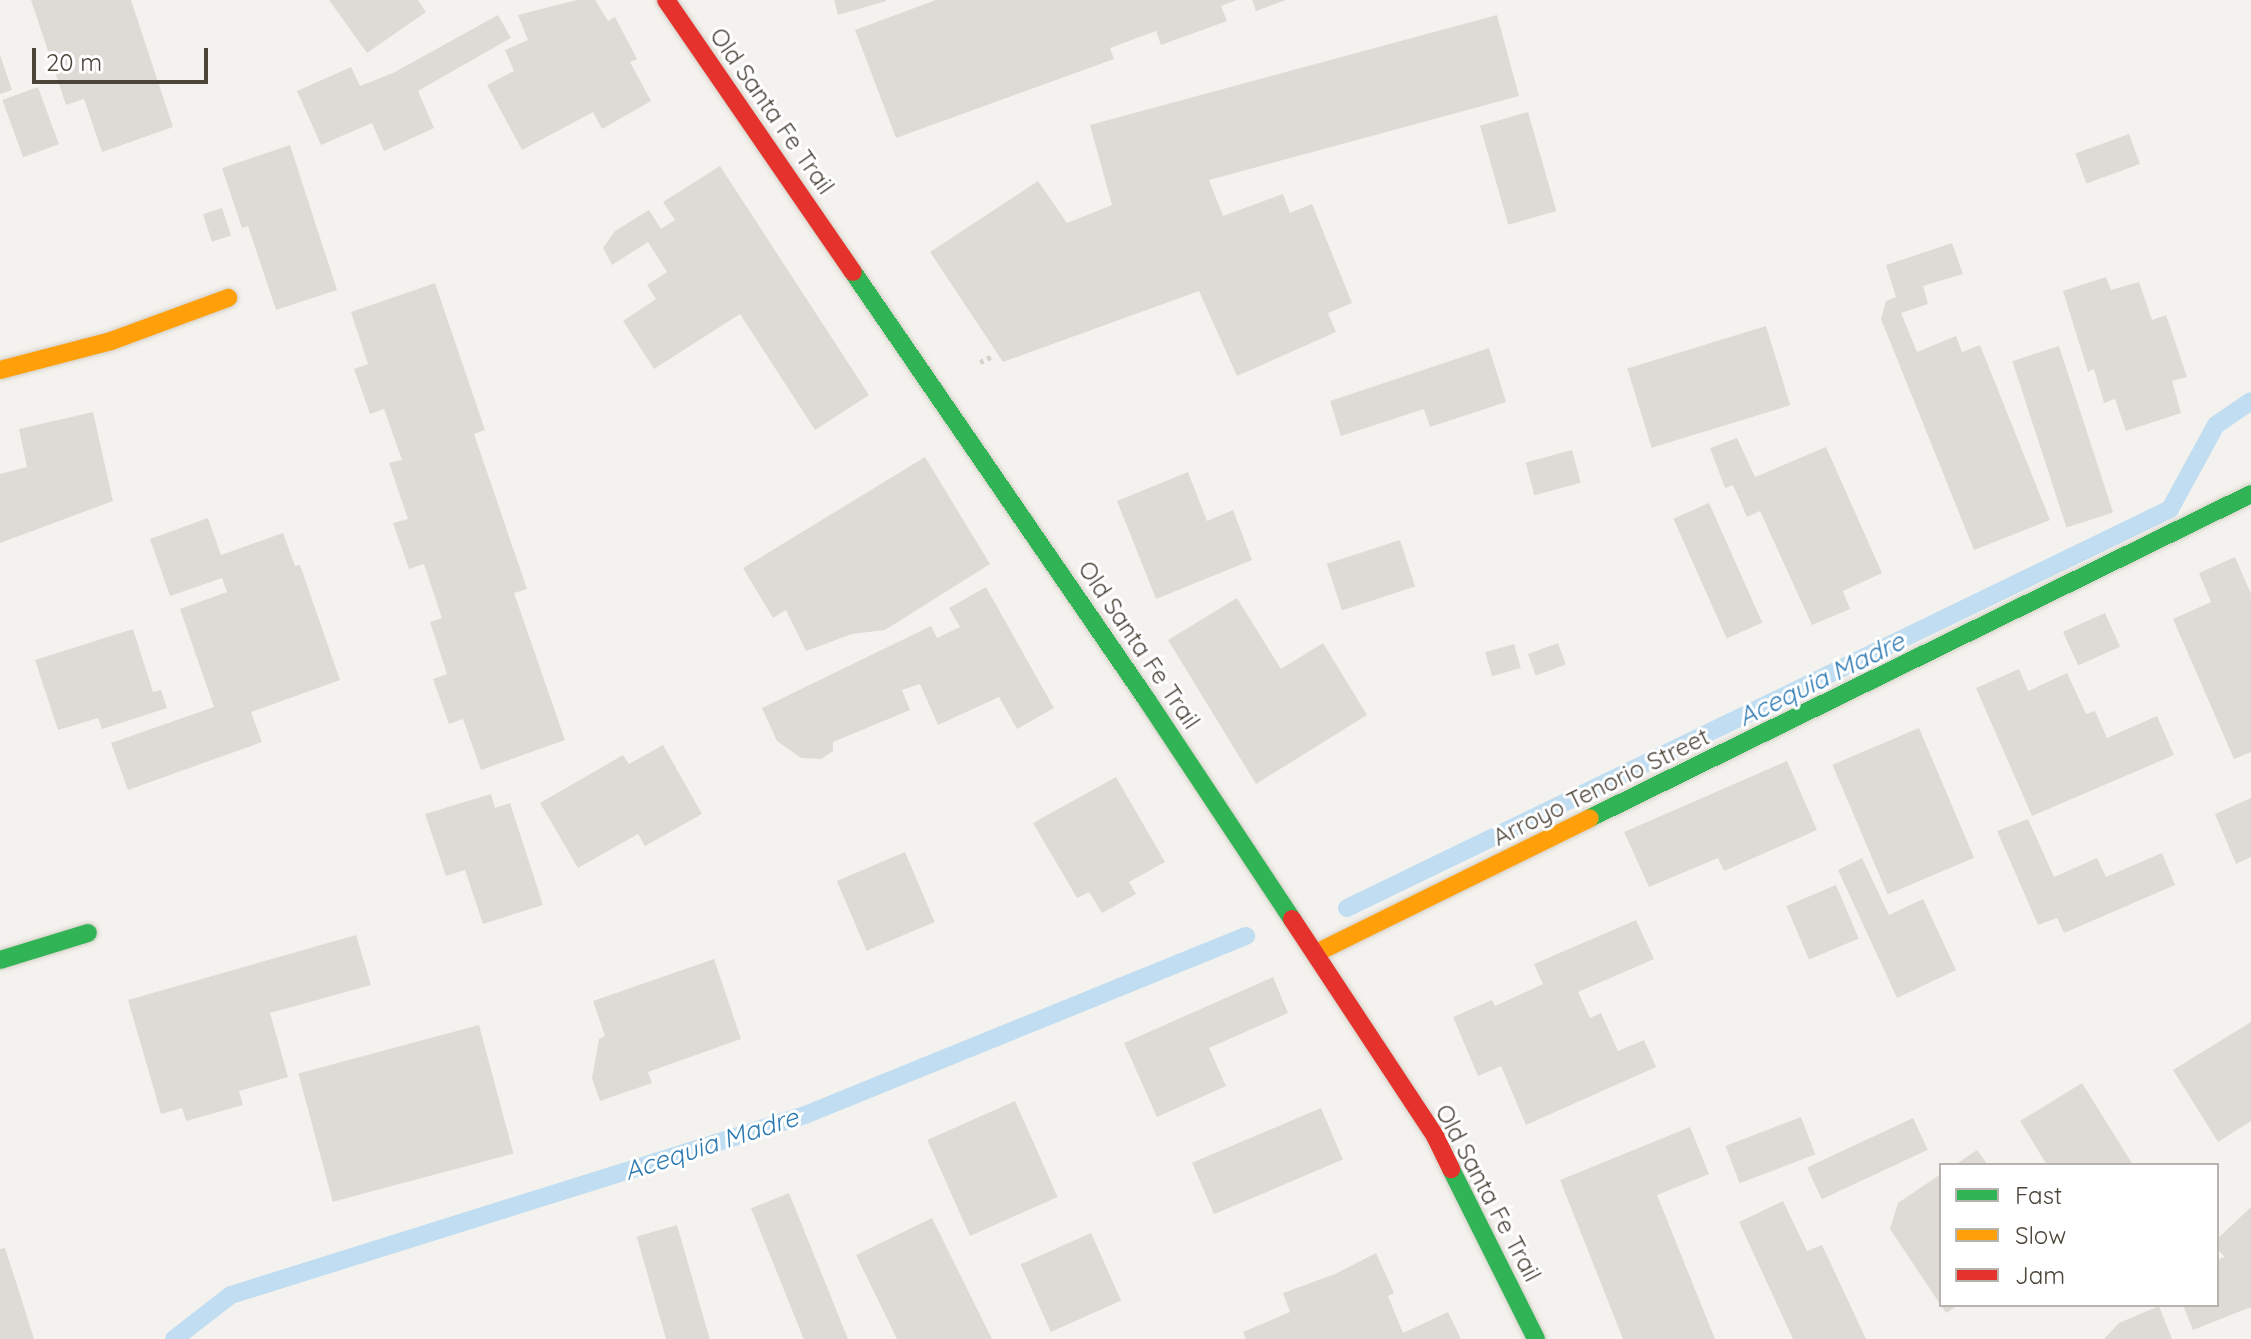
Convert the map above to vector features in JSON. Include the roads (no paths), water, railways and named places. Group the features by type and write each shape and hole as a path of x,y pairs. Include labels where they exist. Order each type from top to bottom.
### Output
{"main road":[{"name":"Old Santa Fe Trail","path":"666,0 1008,495 1316,953 1435,1136 1536,1339"},
{"path":"0,370 111,341 228,298"},
{"name":"Arroyo Tenorio Street","path":"1316,953 2251,494"},
{"path":"0,960 88,933"}],"waterway":[{"name":"Acequia Madre","path":"1347,908 2170,509 2216,425 2251,401"},
{"name":"Acequia Madre","path":"174,1339 231,1295 805,1115 1246,936"}]}
